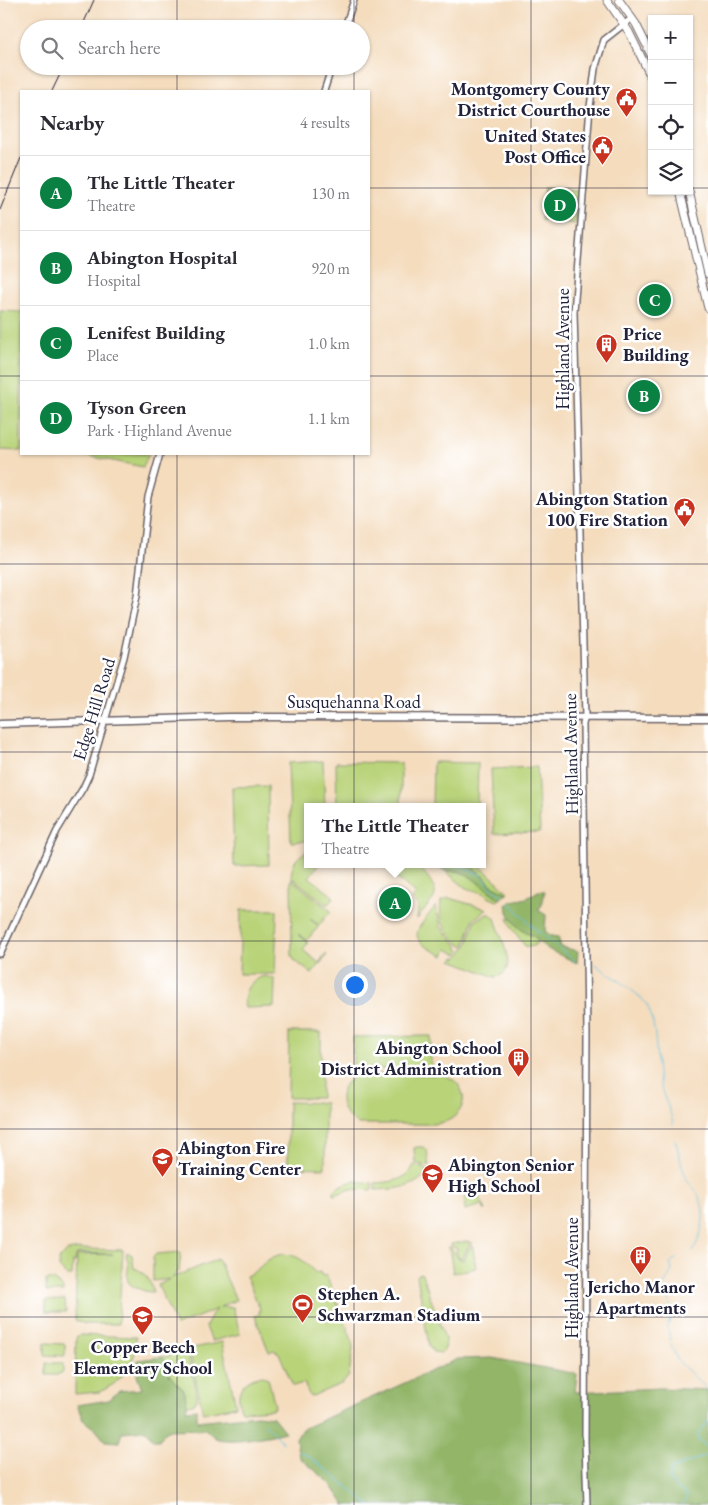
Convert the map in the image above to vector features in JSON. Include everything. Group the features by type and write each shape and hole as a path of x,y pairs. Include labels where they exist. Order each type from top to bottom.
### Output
{"highway":[{"path":"607,0 625,24 648,70"},
{"path":"619,0 632,18 648,48"},
{"path":"681,195 708,308"},
{"path":"690,195 708,274"}],"main road":[{"name":"Susquehanna Road","path":"0,724 228,717 708,718"}],"street":[{"path":"347,20 354,0"},
{"name":"Highland Avenue","path":"587,1505 585,1442 587,1033 583,724 585,717 574,312 592,86 595,69 604,40 632,18"},
{"path":"324,90 329,75"},
{"name":"Edge Hill Road","path":"0,954 57,831 89,775 124,657 137,596 148,497 160,455"}],"green space":[{"path":"545,187 578,190 576,224 541,220"},
{"path":"0,311 20,312 20,451 0,450"},
{"path":"76,455 149,455 143,467"},
{"path":"323,761 325,803 304,803 304,841 291,842 288,763"},
{"path":"336,762 401,763 401,803 337,803"},
{"path":"433,762 478,763 477,803 432,803"},
{"path":"537,767 540,832 494,834 491,769"},
{"path":"268,786 269,865 234,866 232,787"},
{"path":"304,853 304,868 316,868 309,877 334,897 327,905 291,877 292,868 299,857"},
{"path":"397,868 420,868 433,885 434,898 417,919 418,906 412,899 416,894 392,874"},
{"path":"440,868 473,868 486,878 490,884 507,893 500,899 468,875 458,871 445,871"},
{"path":"473,868 482,868 508,892 490,884 486,878"},
{"path":"445,871 458,871 468,875 500,899 497,901 486,894 466,888"},
{"path":"291,879 331,911 319,925 310,919 319,926 307,940 298,934 308,943 303,950 319,963 325,954 327,955 312,974 294,960 292,956"},
{"path":"538,891 545,891 542,905 538,910 546,915 545,931 551,936 558,937 561,947 578,951 577,963 543,946 534,936 516,925 510,916 506,905 512,901 527,898"},
{"path":"449,898 487,909 473,920 465,946 462,946 451,936 442,922 441,901"},
{"path":"436,906 441,927 457,945 460,952 457,954 447,949 444,956 423,945 419,940 417,935 418,929"},
{"path":"241,910 277,910 275,974 239,974"},
{"path":"487,914 495,918 504,943 508,963 506,970 495,977 452,960 455,957 457,958 467,946 475,921"},
{"path":"509,917 526,933 534,936 538,941 536,944 531,947 525,946 511,927"},
{"path":"265,976 274,979 274,1007 245,1008 244,1002 248,988 255,980"},
{"path":"289,1032 321,1032 321,1098 288,1098"},
{"path":"431,1036 431,1069 353,1069 353,1037"},
{"path":"363,1074 443,1075 453,1080 462,1092 461,1109 448,1121 440,1123 358,1124 350,1119 345,1112 341,1096 347,1082"},
{"path":"288,1102 325,1103 325,1168 288,1167"},
{"path":"423,1147 427,1150 429,1167 415,1163 414,1148"},
{"path":"414,1165 428,1170 418,1181 405,1187 375,1190 375,1183 398,1180 407,1174"},
{"path":"354,1181 372,1183 372,1190 351,1189 333,1194 339,1187"},
{"path":"478,1195 486,1210 484,1210 483,1205 465,1210 464,1198"},
{"path":"470,1241 463,1258 459,1258 456,1252 457,1248 452,1247 451,1244"},
{"path":"472,1242 476,1268 453,1273 449,1246 457,1257 464,1260"},
{"path":"80,1249 123,1250 118,1324 85,1324 75,1320 77,1255 113,1254 78,1253 76,1256 75,1262 73,1262 72,1276 67,1276 59,1268 59,1260 67,1251"},
{"path":"127,1252 132,1255 134,1268 147,1277 153,1292 137,1288 128,1282"},
{"path":"181,1252 179,1271 172,1278 218,1259 236,1300 220,1307 233,1307 240,1334 212,1341 206,1327 212,1314 217,1309 176,1326 158,1285 170,1279 153,1281 153,1258 156,1254"},
{"name":"Stephen A. Schwarzman Stadium","path":"283,1254 299,1258 316,1273 320,1272 322,1276 326,1275 352,1340 353,1348 349,1376 343,1383 310,1397 304,1383 293,1386 279,1353 274,1350 269,1352 255,1316 260,1314 260,1309 246,1276 271,1258"},
{"path":"420,1273 422,1274 446,1341 445,1349 441,1353 433,1352 429,1346 417,1276"},
{"path":"46,1280 53,1280 63,1288 63,1292 46,1292"},
{"path":"65,1300 66,1312 46,1312 46,1301"},
{"path":"80,1335 136,1337 135,1353 125,1373 114,1384 100,1392 75,1394 76,1338"},
{"path":"222,1342 236,1406 203,1413 189,1349"},
{"path":"45,1343 65,1344 65,1356 45,1355"},
{"path":"182,1353 189,1358 197,1394 197,1399 193,1404 187,1405 184,1390 168,1374 170,1367 162,1357"},
{"path":"162,1357 170,1367 169,1374 184,1390 186,1410 197,1409 197,1421 257,1415 273,1417 285,1432 242,1440 225,1440 216,1438 205,1429 167,1430 159,1440 153,1440 146,1430 122,1432 119,1442 105,1441 96,1430 83,1420 77,1405 109,1400 119,1391 142,1389 137,1376 138,1360"},
{"path":"492,1358 577,1374 575,1392 660,1388 708,1390 708,1505 345,1505 330,1483 299,1457 296,1439 302,1429 458,1359"},
{"path":"46,1363 63,1363 63,1372 57,1375 46,1375"},
{"path":"262,1376 268,1378 275,1406 273,1409 242,1411 239,1405 239,1393 245,1383 255,1377"}],"waterway":[{"path":"464,868 481,875 494,890 503,896"},
{"path":"510,903 532,926 575,961"},
{"path":"595,964 632,990 648,1007 655,1034 659,1080 673,1124"},
{"path":"675,1140 686,1178 696,1191 702,1205 702,1229 693,1251"},
{"path":"676,1259 670,1263 672,1270 660,1293 669,1296 671,1315 668,1327 671,1345 678,1361 708,1390"},
{"path":"682,1505 686,1500 686,1495 669,1480 671,1469 707,1455 707,1446 699,1441 698,1433 708,1421"},
{"path":"265,1424 283,1443"},
{"path":"299,1451 310,1457 370,1505"}],"railway":[{"path":"85,20 94,0"},
{"path":"52,90 60,75"},
{"path":"0,210 20,160"}],"place":[{"name":"Montgomery County District Courthouse","path":"626,118"},
{"name":"United States Post Office","path":"602,165"},
{"name":"Tyson Green","path":"560,205"},
{"name":"Lenifest Building","path":"655,300"},
{"name":"Price Building","path":"607,363"},
{"name":"Abington Hospital","path":"644,396"},
{"name":"Abington Station 100 Fire Station","path":"684,528"},
{"name":"The Little Theater","path":"395,903"},
{"name":"Abington School District Administration","path":"518,1077"},
{"name":"Abington Fire Training Center","path":"162,1177"},
{"name":"Abington Senior High School","path":"432,1194"},
{"name":"Jericho Manor Apartments","path":"641,1276"},
{"name":"Stephen A. Schwarzman Stadium","path":"302,1323"},
{"name":"Copper Beech Elementary School","path":"143,1336"}]}
